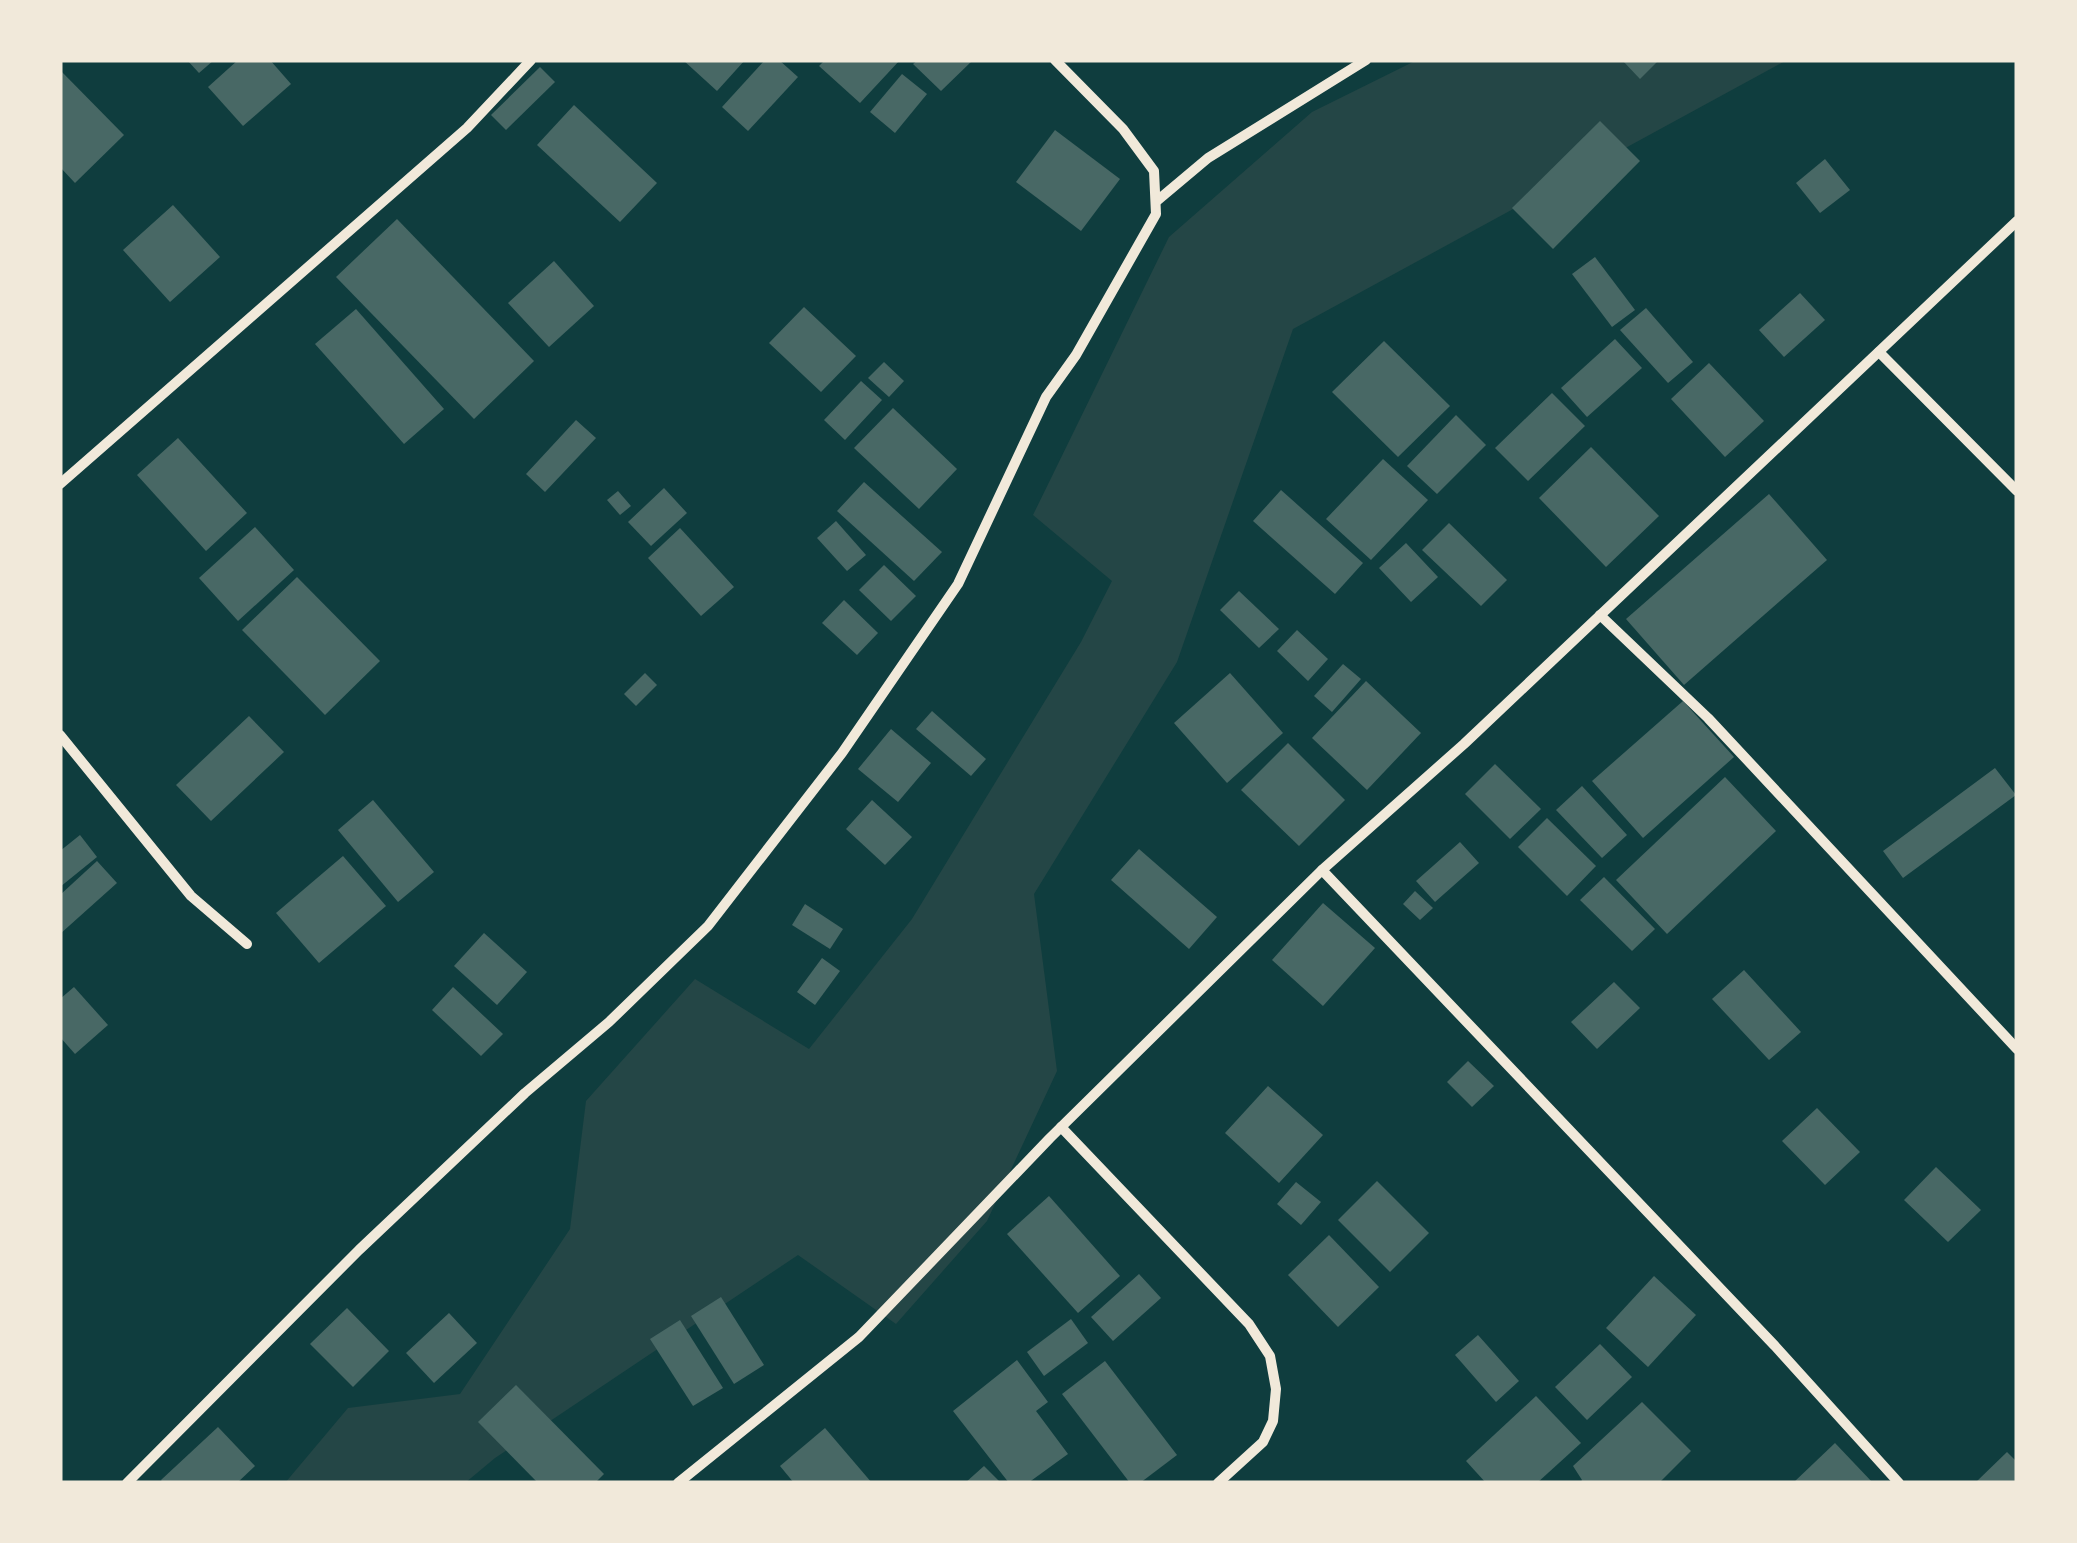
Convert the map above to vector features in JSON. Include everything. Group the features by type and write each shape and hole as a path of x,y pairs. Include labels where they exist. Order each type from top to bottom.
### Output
{"street":[{"path":"60,484 467,128 531,60"},
{"path":"127,1483 359,1250 622,1010 708,926 842,752 958,584 1046,397 1076,355 1156,214 1154,171 1123,129 1055,60"},
{"path":"1158,200 1208,158 1366,60"},
{"path":"678,1483 860,1336 1061,1127 1322,870 1464,744 2017,221"},
{"path":"1879,352 2017,492"},
{"path":"1600,615 1708,718 2017,1048"},
{"path":"60,735 191,896 248,944"},
{"path":"1322,870 1775,1346 1900,1483"},
{"path":"1061,1127 1249,1324 1270,1356 1276,1389 1273,1421 1263,1442 1218,1483"}],"shaded area":[{"path":"1417,60 1787,60 1293,329 1177,662 1034,894 1057,1071 987,1221 896,1324 798,1255 495,1458 465,1483 285,1483 348,1408 460,1394 570,1229 586,1101 695,979 809,1049 912,919 1081,642 1112,581 1033,515 1169,237 1312,112"}],"building":[{"path":"187,60 214,60 199,73"},
{"path":"238,60 270,60 291,84 243,126 208,87"},
{"path":"683,60 745,60 717,91"},
{"path":"765,60 779,60 798,77 748,131 722,107"},
{"path":"825,60 900,60 860,103 819,66"},
{"path":"918,60 973,60 941,91 913,64"},
{"path":"1622,60 1659,60 1640,79"},
{"path":"540,67 555,82 506,130 491,115"},
{"path":"60,70 124,135 75,183 60,167"},
{"path":"902,74 927,94 895,133 870,112"},
{"path":"574,105 657,183 620,222 537,145"},
{"path":"1600,121 1640,161 1553,249 1512,208"},
{"path":"1055,130 1120,179 1081,231 1016,182"},
{"path":"1825,159 1850,190 1820,213 1796,183"},
{"path":"173,205 220,257 170,302 123,250"},
{"path":"397,219 534,361 474,419 336,277"},
{"path":"1595,257 1635,310 1612,327 1572,274"},
{"path":"554,261 594,306 549,347 508,303"},
{"path":"1800,293 1825,320 1784,357 1759,330"},
{"path":"804,307 856,356 821,392 769,343"},
{"path":"1646,308 1693,362 1668,383 1620,330"},
{"path":"356,309 444,409 404,444 315,344"},
{"path":"1615,339 1642,368 1587,417 1561,388"},
{"path":"1384,341 1450,406 1398,457 1332,392"},
{"path":"884,362 904,381 889,397 868,378"},
{"path":"1709,363 1764,421 1725,457 1671,399"},
{"path":"861,381 882,400 845,440 824,420"},
{"path":"1552,393 1585,426 1528,481 1495,448"},
{"path":"893,408 957,469 919,509 854,448"},
{"path":"1456,415 1486,445 1437,494 1407,466"},
{"path":"576,420 596,438 545,492 526,474"},
{"path":"178,438 247,513 206,551 137,475"},
{"path":"1591,447 1659,516 1606,567 1539,498"},
{"path":"1383,459 1428,500 1371,560 1326,519"},
{"path":"864,482 942,552 914,581 837,511"},
{"path":"664,488 687,513 651,546 628,522"},
{"path":"1281,490 1363,563 1335,594 1253,521"},
{"path":"618,491 631,506 620,515 607,500"},
{"path":"1769,494 1827,560 1684,685 1626,619"},
{"path":"836,521 866,555 847,571 817,538"},
{"path":"1449,523 1507,580 1481,606 1422,550"},
{"path":"255,527 294,570 238,621 199,578"},
{"path":"680,528 734,587 701,616 648,558"},
{"path":"1406,543 1438,577 1411,602 1379,568"},
{"path":"884,565 916,596 891,621 859,590"},
{"path":"297,577 380,661 325,715 242,630"},
{"path":"1239,591 1279,629 1259,648 1220,610"},
{"path":"844,600 878,633 857,655 822,623"},
{"path":"1297,630 1328,659 1308,681 1277,651"},
{"path":"1343,664 1361,679 1332,712 1314,696"},
{"path":"645,673 657,685 636,706 624,694"},
{"path":"1230,673 1283,733 1227,783 1174,723"},
{"path":"1366,681 1421,733 1367,790 1312,738"},
{"path":"1683,701 1734,757 1643,838 1592,781"},
{"path":"932,711 986,759 971,776 916,729"},
{"path":"249,716 284,752 211,821 176,785"},
{"path":"891,729 931,763 898,802 858,769"},
{"path":"1288,743 1345,800 1299,846 1241,790"},
{"path":"1495,764 1541,809 1510,839 1465,794"},
{"path":"1995,768 2016,795 1903,878 1883,851"},
{"path":"1725,777 1776,831 1667,934 1616,880"},
{"path":"1582,786 1627,835 1602,858 1556,810"},
{"path":"373,800 434,872 398,902 338,830"},
{"path":"872,800 912,837 885,865 846,829"},
{"path":"1547,818 1596,866 1567,896 1518,847"},
{"path":"80,835 97,857 60,887 60,851"},
{"path":"1460,842 1479,863 1435,902 1416,881"},
{"path":"1139,849 1217,917 1189,949 1111,880"},
{"path":"343,856 386,906 319,963 276,913"},
{"path":"97,861 117,883 60,934 60,895"},
{"path":"1604,877 1655,929 1632,951 1580,900"},
{"path":"1415,891 1433,908 1420,920 1403,904"},
{"path":"1323,903 1375,948 1323,1006 1272,960"},
{"path":"805,904 843,929 830,949 792,925"},
{"path":"484,933 527,972 497,1005 454,966"},
{"path":"822,958 840,971 815,1005 797,992"},
{"path":"1744,970 1801,1032 1769,1060 1712,999"},
{"path":"1614,982 1640,1008 1597,1049 1571,1022"},
{"path":"74,987 108,1025 75,1054 60,1037 60,999"},
{"path":"453,987 503,1034 481,1056 432,1010"},
{"path":"1468,1061 1494,1086 1472,1107 1447,1082"},
{"path":"1268,1086 1323,1135 1279,1183 1225,1133"},
{"path":"1817,1108 1860,1152 1825,1185 1782,1141"},
{"path":"1936,1167 1981,1210 1948,1242 1904,1200"},
{"path":"1377,1181 1429,1233 1390,1272 1338,1220"},
{"path":"1296,1182 1321,1202 1301,1225 1277,1204"},
{"path":"1049,1196 1120,1276 1078,1313 1007,1234"},
{"path":"1329,1235 1379,1287 1338,1327 1288,1275"},
{"path":"1139,1274 1161,1298 1113,1341 1091,1317"},
{"path":"1654,1276 1696,1315 1648,1367 1606,1328"},
{"path":"721,1297 764,1365 734,1384 691,1316"},
{"path":"347,1308 389,1351 353,1387 310,1344"},
{"path":"449,1313 477,1343 434,1383 406,1353"},
{"path":"1071,1319 1088,1343 1044,1376 1027,1352"},
{"path":"680,1320 723,1388 693,1406 650,1339"},
{"path":"1478,1335 1519,1381 1496,1402 1455,1355"},
{"path":"1600,1344 1632,1377 1587,1420 1555,1387"},
{"path":"1017,1360 1048,1402 1036,1411 1068,1454 1028,1483 1009,1483 953,1411"},
{"path":"1105,1361 1177,1455 1140,1483 1130,1483 1062,1394"},
{"path":"516,1385 604,1474 595,1483 538,1483 478,1422"},
{"path":"1536,1396 1581,1443 1537,1483 1486,1483 1466,1461"},
{"path":"1642,1402 1691,1451 1659,1483 1580,1483 1573,1466"},
{"path":"218,1427 255,1466 237,1483 163,1483 161,1480"},
{"path":"825,1428 872,1483 794,1483 780,1466"},
{"path":"1835,1443 1873,1483 1793,1483"},
{"path":"2007,1452 2017,1462 2017,1483 1975,1483"},
{"path":"984,1466 1001,1483 965,1483"}]}
